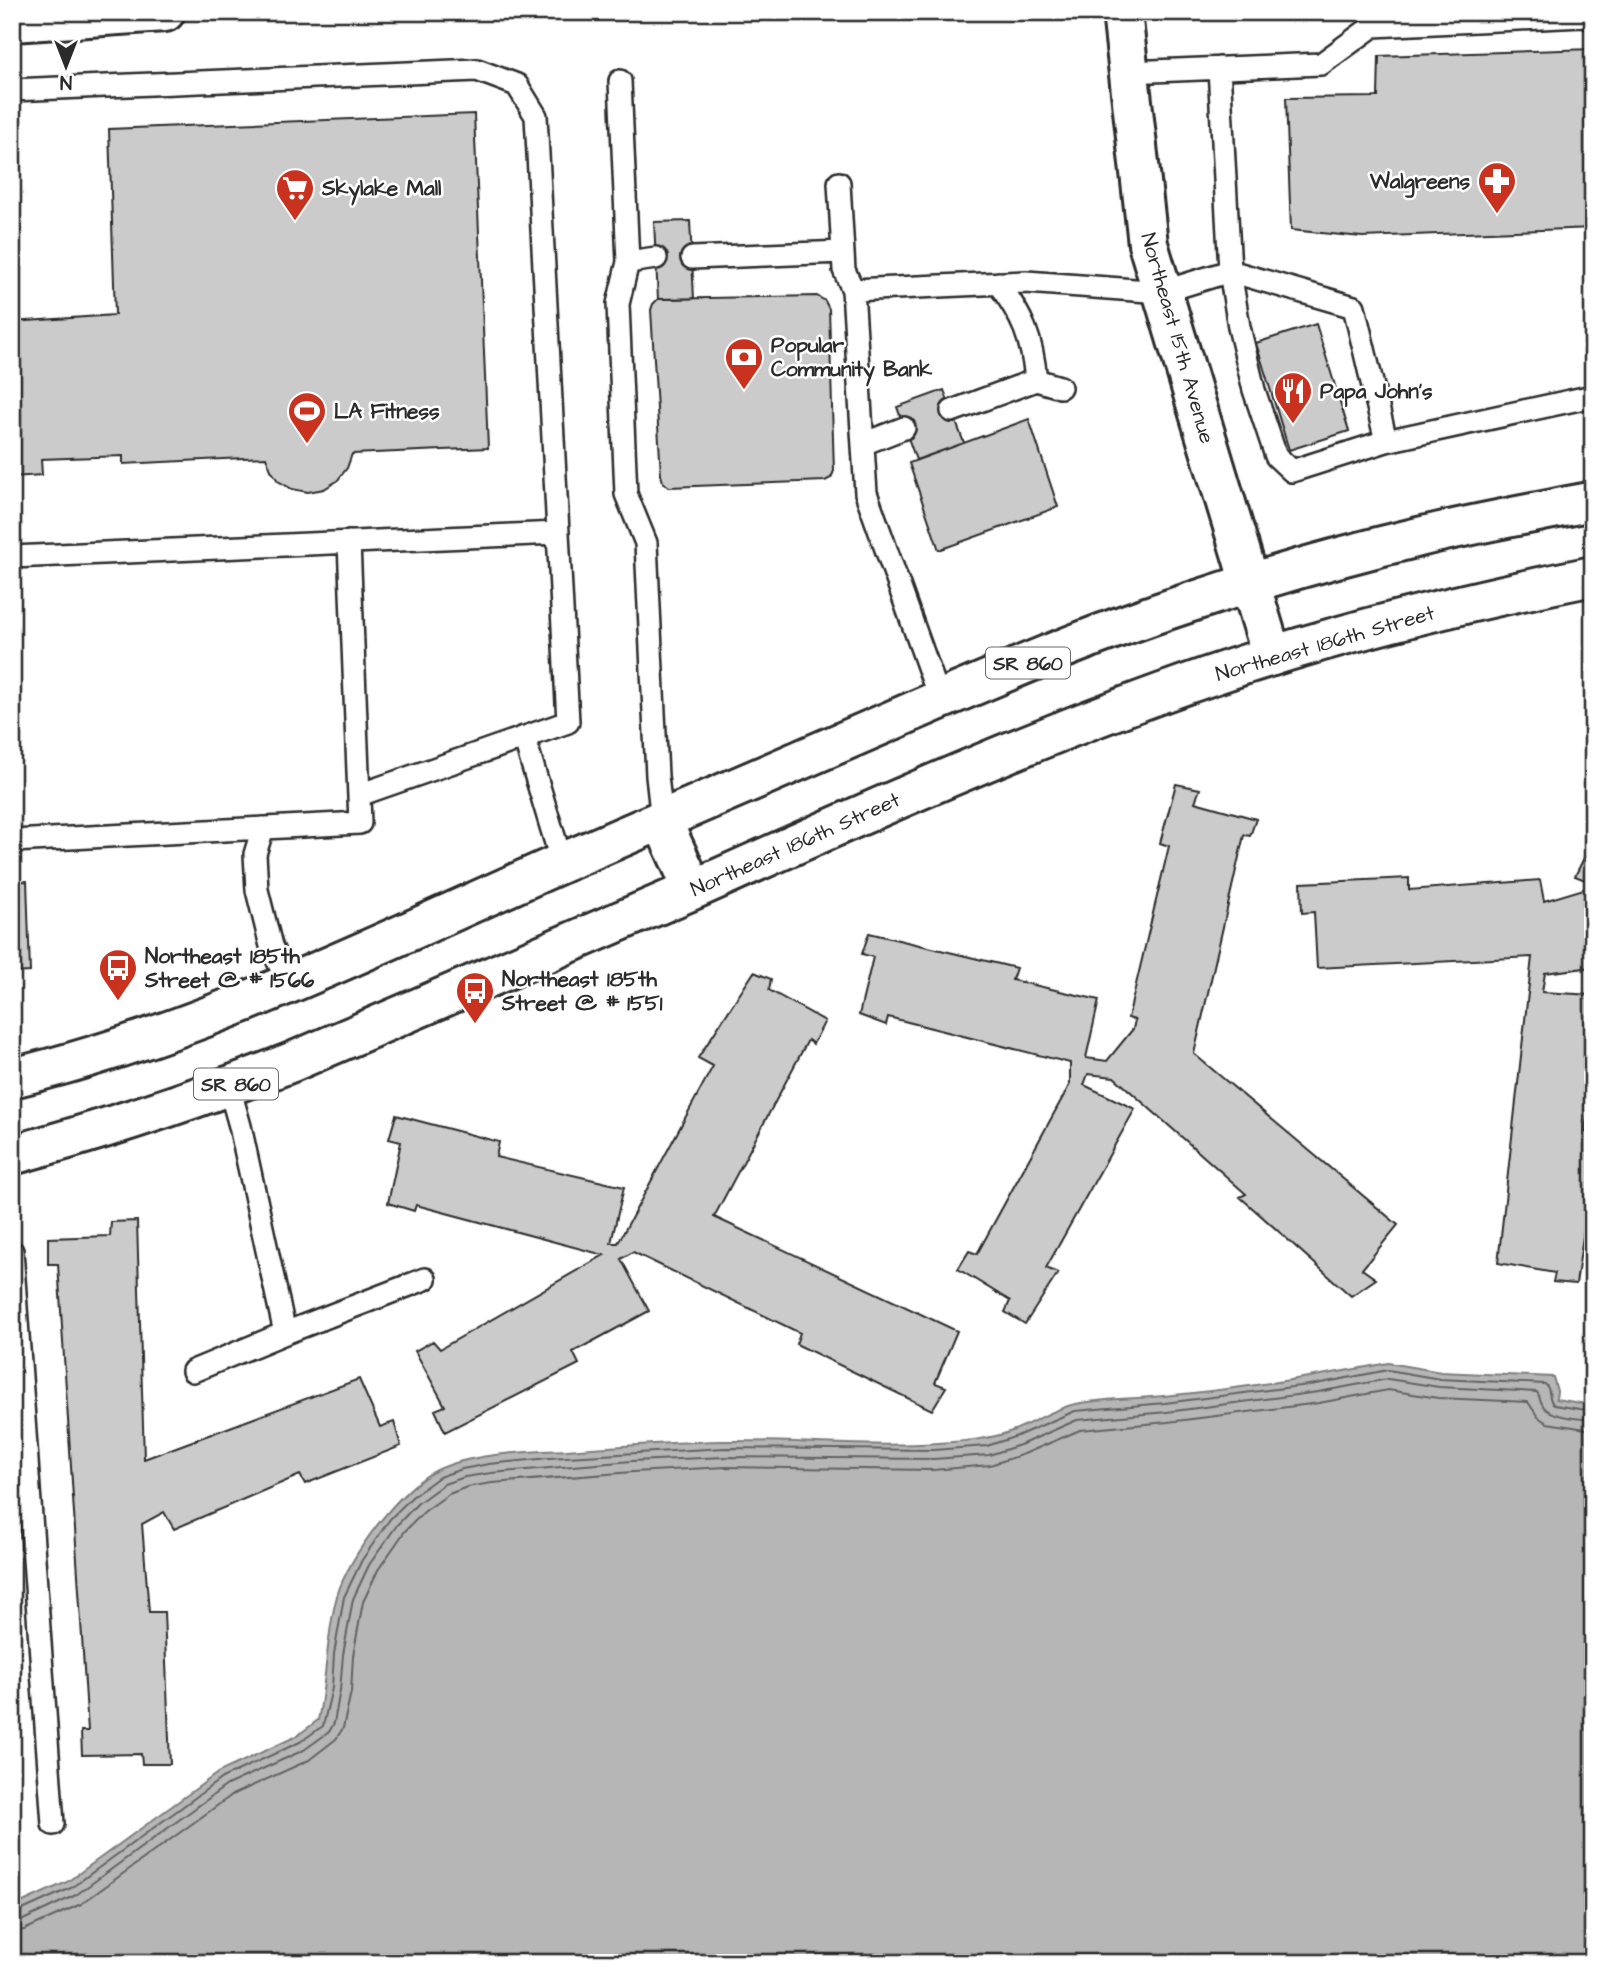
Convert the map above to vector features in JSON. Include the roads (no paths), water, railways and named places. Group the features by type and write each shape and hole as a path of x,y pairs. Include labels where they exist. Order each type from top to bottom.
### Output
{"main road":[{"path":"31,18 165,12"},
{"name":"Northeast 15th Avenue","path":"1122,12 1148,244 1272,656"},
{"name":"SR 860","path":"19,1079 142,1040 288,984 810,755 1005,672 1127,624 1250,584 1419,537 1593,501"},
{"name":"Northeast 186th Street","path":"12,1156 110,1128 292,1062 1015,749 1138,702 1272,656 1438,610 1593,576"},
{"path":"662,821 693,889"}],"lane":[{"path":"1128,72 1321,64 1373,26 1583,16 1593,19"},
{"path":"1219,68 1230,271 1239,327 1254,390 1276,456 1292,471 1386,441 1593,396"},
{"path":"12,90 477,70 517,85 536,116 568,722 359,795"},
{"path":"620,81 628,262 618,304 626,494 646,542 657,776 662,821"},
{"path":"839,183 844,270 853,290 866,493 940,700"},
{"path":"692,258 843,252"},
{"path":"628,262 656,258"},
{"path":"853,290 1026,282 1162,292 1230,271 1354,307 1386,441"},
{"path":"998,284 1026,326 1034,354 1036,380"},
{"path":"952,411 1036,380 1060,387"},
{"path":"863,444 904,428"},
{"path":"12,556 558,533"},
{"path":"12,841 360,823 349,542"},
{"path":"524,737 562,863"},
{"path":"263,828 255,854 257,890 271,946 288,984"},
{"path":"229,1087 285,1333"},
{"path":"12,1251 53,1824"},
{"path":"193,1371 425,1279"}],"water":[{"path":"1388,1363 1441,1372 1553,1377 1556,1399 1593,1405 1593,1963 12,1963 12,1907 67,1882 219,1772 297,1736 318,1720 331,1626 343,1580 364,1544 392,1507 437,1470 466,1460 500,1454 665,1443 751,1441 885,1445 967,1441 1012,1431 1076,1404 1248,1386"}],"place":[{"name":"Walgreens","path":"1497,215"},
{"name":"Skylake Mall","path":"295,222"},
{"name":"Popular Community Bank","path":"744,391"},
{"name":"Papa John's","path":"1293,425"},
{"name":"LA Fitness","path":"307,445"},
{"name":"Northeast 185th Street @ # 1566","path":"118,1002"},
{"name":"Northeast 185th Street @ # 1551","path":"475,1025"}]}
